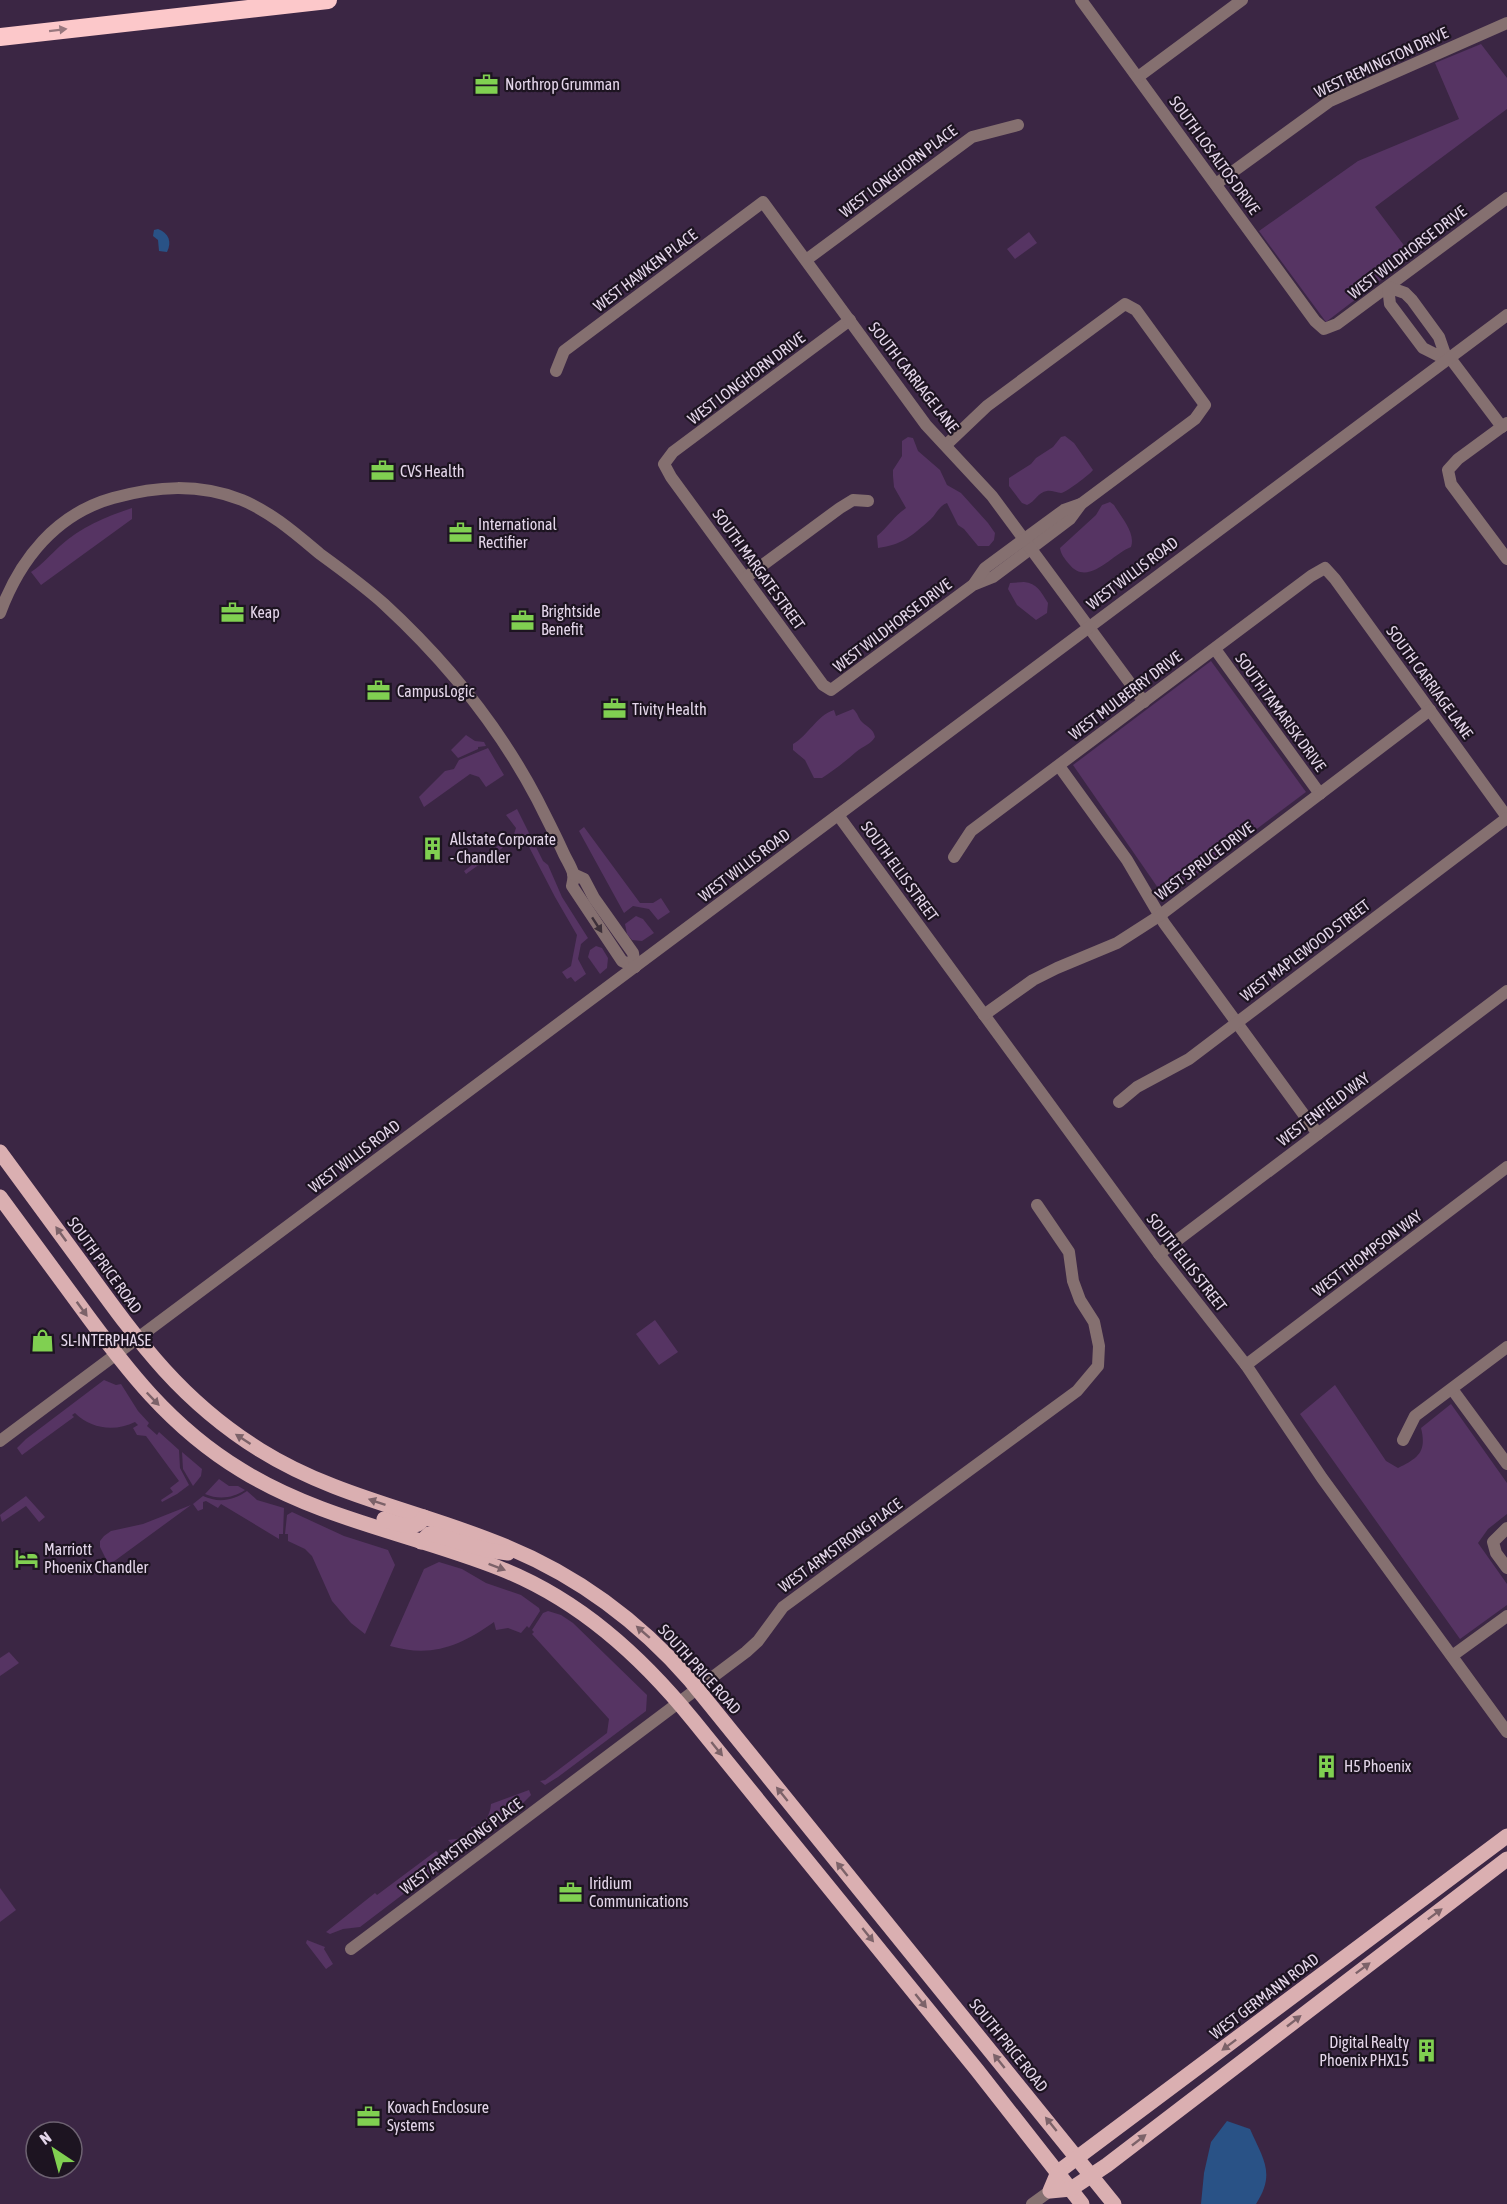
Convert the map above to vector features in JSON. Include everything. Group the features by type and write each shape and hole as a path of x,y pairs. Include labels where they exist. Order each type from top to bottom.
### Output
{"highway":[{"path":"0,37 328,0"}],"main road":[{"name":"SOUTH PRICE ROAD","path":"1,1154 160,1367 201,1409 230,1431 261,1451 330,1486 424,1517 524,1554 556,1570 625,1617 655,1642 697,1690 1114,2204"},
{"path":"0,1197 115,1355 154,1401 209,1450 273,1489 313,1506 501,1568 543,1588 578,1609 638,1658 680,1703 1082,2204"},
{"path":"313,1506 344,1509 410,1526 416,1526 424,1517"},
{"path":"422,1542 429,1534 433,1534 487,1550 524,1554"},
{"name":"WEST GERMANN ROAD","path":"1058,2172 1507,1836"},
{"path":"1058,2172 1050,2191 1071,2189 1092,2175 1507,1858"}],"street":[{"name":"SOUTH LOS ALTOS DRIVE","path":"1082,0 1315,321 1324,328"},
{"path":"1138,77 1242,0"},
{"name":"WEST REMINGTON DRIVE","path":"1216,184 1330,100 1507,23"},
{"name":"WEST LONGHORN PLACE","path":"806,261 972,137 1018,125"},
{"name":"WEST WILDHORSE DRIVE","path":"1324,328 1337,324 1507,198"},
{"name":"SOUTH CARRIAGE LANE","path":"763,202 926,425 992,496 1144,702"},
{"name":"WEST HAWKEN PLACE","path":"556,371 564,351 763,202"},
{"path":"1448,359 1423,348 1390,304 1388,287 1405,293 1412,300 1439,337 1448,359 1504,425 1458,459 1448,470 1451,484 1507,559"},
{"name":"WEST WILDHORSE DRIVE","path":"831,690 973,585 985,568 1027,544 1064,510 1081,504 1195,418 1205,405 1136,310 1125,304 987,406 946,445"},
{"name":"WEST WILLIS ROAD","path":"0,1442 1507,315"},
{"name":"WEST LONGHORN DRIVE","path":"664,464 674,452 850,320"},
{"name":"SOUTH MARGATE STREET","path":"664,464 671,477 823,685 831,690"},
{"path":"0,612 9,589 28,556 49,534 72,516 93,506 144,490 178,488 209,491 249,504 284,525 365,588 426,644 488,718 512,753 549,821 573,874 584,879 594,898 633,953 635,967"},
{"path":"745,578 840,508 853,500 868,501"},
{"name":"SOUTH CARRIAGE LANE","path":"1325,568 1507,818"},
{"name":"WEST MULBERRY DRIVE","path":"954,857 971,831 1311,576 1325,568"},
{"name":"SOUTH TAMARISK DRIVE","path":"1215,649 1320,794"},
{"name":"WEST SPRUCE DRIVE","path":"984,1015 1033,980 1117,944 1159,916 1430,710"},
{"path":"1059,766 1127,860 1159,916 1318,1134"},
{"name":"SOUTH ELLIS STREET","path":"838,814 1160,1254 1246,1365 1322,1478 1507,1732"},
{"name":"WEST MAPLEWOOD STREET","path":"1119,1102 1137,1087 1189,1059 1507,818"},
{"name":"WEST ENFIELD WAY","path":"1160,1254 1507,991"},
{"name":"WEST THOMPSON WAY","path":"1246,1365 1507,1167"},
{"name":"WEST ARMSTRONG PLACE","path":"351,1949 697,1690 758,1641 783,1607 1077,1391 1098,1366 1099,1346 1094,1322 1080,1300 1073,1281 1069,1252 1037,1205"},
{"path":"1403,1440 1415,1416 1507,1347"},
{"path":"1452,1389 1507,1464"},
{"path":"1507,1528 1493,1542 1496,1553 1507,1568"},
{"path":"1452,1656 1507,1616"},
{"path":"1032,2204 1050,2191"}],"shaded area":[{"path":"1481,44 1507,78 1507,109 1375,207 1412,256 1326,322 1259,231 1358,161 1459,119 1435,63"},
{"path":"1029,232 1037,243 1015,259 1007,249"},
{"path":"1065,436 1074,443 1093,470 1064,492 1044,492 1030,504 1022,503 1009,486 1009,478 1031,464"},
{"path":"908,437 913,438 918,451 940,470 947,485 961,493 988,523 995,533 994,540 989,546 978,546 958,525 947,503 925,525 907,538 878,548 877,536 906,508 894,487 893,470 902,456 902,441"},
{"path":"1110,502 1130,531 1131,547 1092,571 1076,570 1065,559 1060,548 1096,515 1102,505"},
{"path":"132,508 132,519 41,585 31,572 76,533"},
{"path":"1024,582 1035,586 1048,603 1047,613 1036,620 1017,605 1008,589 1010,583"},
{"path":"1211,661 1306,792 1165,898 1073,765"},
{"path":"853,709 862,722 872,730 875,737 869,744 822,778 814,778 805,760 793,750 793,744 828,713 834,710 836,716"},
{"path":"466,735 475,741 484,742 486,746 478,747 458,758 451,750"},
{"path":"488,748 504,775 486,787 479,777 470,774 424,807 419,797 445,771 454,769 459,760"},
{"path":"517,809 543,861 548,865 562,897 588,938 581,944 578,959 586,974 575,982 571,977 567,979 562,972 571,966 577,935 528,845 522,840 515,839 466,874 464,871 514,834 516,828 506,815"},
{"path":"584,827 640,903 653,903 661,898 670,912 658,920 649,909 633,906 624,913 579,831"},
{"path":"636,916 643,919 654,933 642,941 632,940 627,934 625,924"},
{"path":"596,946 602,948 608,958 607,968 600,974 588,957 590,950"},
{"path":"655,1320 678,1352 659,1365 636,1334"},
{"path":"104,1380 116,1385 121,1384 138,1411 149,1423 147,1426 157,1435 159,1432 179,1450 180,1468 189,1485 177,1494 162,1502 161,1500 173,1492 170,1488 179,1481 146,1436 137,1435 133,1428 138,1425 135,1422 111,1428 96,1426 75,1413 72,1415 74,1417 22,1455 17,1448"},
{"path":"1335,1385 1386,1461 1398,1468 1411,1461 1422,1449 1421,1428 1451,1404 1507,1483 1507,1514 1488,1529 1478,1543 1507,1584 1507,1605 1460,1639 1300,1414"},
{"path":"182,1452 202,1469 201,1476 193,1486 183,1469"},
{"path":"219,1479 229,1486 238,1486 245,1490 226,1497 205,1494"},
{"path":"247,1491 257,1500 284,1508 283,1534 279,1534 279,1539 221,1504 218,1508 206,1501 203,1502 203,1509 198,1511 193,1504 203,1496 214,1500 225,1500"},
{"path":"26,1496 45,1517 39,1522 26,1506 2,1522 0,1515"},
{"path":"191,1505 109,1565 100,1547 100,1541 104,1536 111,1531 143,1524"},
{"path":"292,1512 344,1536 388,1550 395,1565 365,1634 351,1623 332,1601 312,1556 305,1549 288,1541 288,1534 285,1534 287,1515"},
{"path":"439,1562 462,1569 486,1583 521,1595 540,1611 529,1628 527,1626 521,1633 508,1628 496,1630 494,1622 469,1638 445,1648 419,1651 390,1646 424,1569"},
{"path":"548,1611 561,1615 573,1623 647,1695 646,1711 545,1785 540,1781 545,1780 607,1733 609,1719 532,1634 534,1632 532,1630 543,1613"},
{"path":"9,1652 19,1663 0,1676 0,1658"},
{"path":"529,1790 531,1795 520,1806 473,1842 458,1850 448,1840 472,1837 471,1827 486,1820 491,1804"},
{"path":"436,1851 438,1866 431,1873 360,1927 343,1929 330,1934 326,1932 375,1893 377,1895"},
{"path":"0,1888 16,1910 0,1922"},
{"path":"307,1940 325,1947 333,1964 326,1969 306,1943"}],"water":[{"path":"158,229 168,238 167,252 159,251 158,240 153,236 154,230"},
{"path":"1227,2121 1250,2129 1263,2158 1265,2183 1256,2204 1201,2204 1204,2173 1211,2142"}],"place":[{"name":"Northrop Grumman","path":"487,84"},
{"name":"CVS Health","path":"382,471"},
{"name":"International Rectifier","path":"460,533"},
{"name":"Keap","path":"232,612"},
{"name":"Brightside Benefit","path":"523,620"},
{"name":"CampusLogic","path":"379,691"},
{"name":"Tivity Health","path":"614,709"},
{"name":"Allstate Corporate - Chandler","path":"432,848"},
{"name":"SL-INTERPHASE","path":"43,1340"},
{"name":"Marriott Phoenix Chandler","path":"26,1558"},
{"name":"H5 Phoenix","path":"1326,1766"},
{"name":"Iridium Communications","path":"571,1892"},
{"name":"Digital Realty Phoenix PHX15","path":"1427,2051"},
{"name":"Kovach Enclosure Systems","path":"369,2116"}]}
